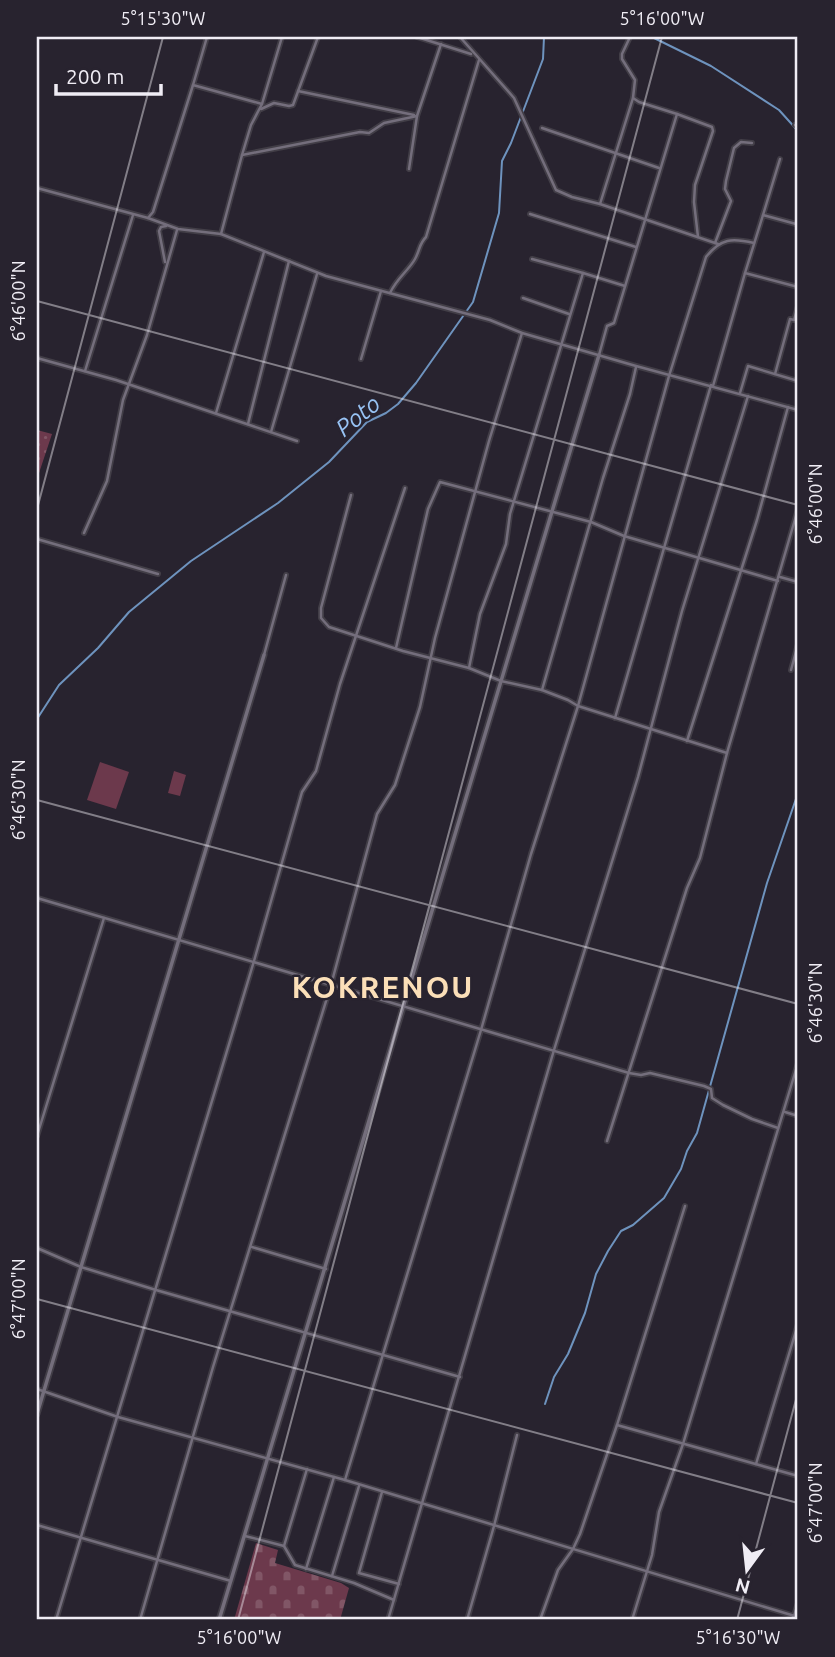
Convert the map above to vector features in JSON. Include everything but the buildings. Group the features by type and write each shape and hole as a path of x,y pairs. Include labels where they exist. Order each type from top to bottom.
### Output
{"street":[{"path":"148,218 153,212 207,37"},
{"path":"221,234 251,125 262,104 282,37"},
{"path":"259,111 274,103 289,107 293,105 298,98 298,91 318,37"},
{"path":"417,37 474,55"},
{"path":"460,37 514,98 556,190 579,200 600,204 717,244 733,239 754,243"},
{"path":"600,204 633,98 635,80 622,54 631,37"},
{"path":"409,169 417,116 442,44"},
{"path":"390,294 426,237 480,60"},
{"path":"194,85 262,104"},
{"path":"298,91 417,116"},
{"path":"633,98 712,127 713,131 695,184 698,238"},
{"path":"219,1620 307,1334 607,326 614,323 677,114"},
{"path":"242,155 359,132 369,133 384,123 417,116"},
{"path":"542,128 660,168"},
{"path":"345,1480 481,1030 531,854 579,706 670,376 706,257 717,244 731,201 725,189 734,149 741,142 752,143"},
{"path":"615,718 780,159"},
{"path":"37,188 148,218 178,229 221,234 317,272 490,320 522,333 670,376 798,410"},
{"path":"530,214 636,247"},
{"path":"85,371 133,215"},
{"path":"763,215 796,224"},
{"path":"166,265 159,232 161,227 170,226"},
{"path":"84,533 107,481 116,429 128,384 147,335 178,229"},
{"path":"216,413 264,252"},
{"path":"532,259 625,286"},
{"path":"248,424 289,261"},
{"path":"271,432 317,272"},
{"path":"469,668 480,614 506,544 514,502 583,273"},
{"path":"746,273 798,287"},
{"path":"362,359 381,291"},
{"path":"523,298 570,314"},
{"path":"775,374 790,319 796,321 798,306"},
{"path":"140,1620 230,1312 331,985 377,814 394,785 419,707 475,490 522,333"},
{"path":"37,358 128,384 297,441"},
{"path":"542,690 636,366"},
{"path":"740,393 748,366 798,381"},
{"path":"388,1620 748,396"},
{"path":"687,741 788,407"},
{"path":"396,648 428,509 440,482 591,523 665,548 798,582"},
{"path":"57,1620 302,792 316,771 340,684 405,488"},
{"path":"351,495 320,613 329,626 469,668 501,681 542,690 579,706 727,753"},
{"path":"607,1141 687,888 700,858 727,753 798,509"},
{"path":"37,539 158,574"},
{"path":"37,1414 286,575"},
{"path":"791,670 798,643"},
{"path":"37,899 629,1073 650,1073 704,1086 711,1089 712,1098 723,1105 778,1128"},
{"path":"37,1136 104,918"},
{"path":"632,1620 648,1572 659,1512 683,1444 798,1063"},
{"path":"783,1111 798,1116"},
{"path":"540,1620 558,1570 573,1549 617,1425 685,1206"},
{"path":"252,1247 326,1269"},
{"path":"37,1248 81,1267 156,1290 460,1377"},
{"path":"756,1464 798,1324"},
{"path":"37,1390 118,1416 345,1480 795,1618 798,1603"},
{"path":"617,1425 798,1476"},
{"path":"467,1620 517,1435"},
{"path":"284,1546 307,1469"},
{"path":"306,1569 334,1477"},
{"path":"332,1576 360,1485"},
{"path":"382,1492 359,1573 399,1584"},
{"path":"37,1525 232,1581"},
{"path":"245,1536 284,1546 295,1565 394,1600"}],"green space":[{"path":"37,430 52,434 37,479"},
{"path":"100,762 129,772 116,809 87,800"},
{"path":"174,771 186,775 180,796 168,793"},
{"path":"256,1543 278,1550 275,1563 341,1583 349,1588 340,1620 234,1620"}],"waterway":[{"name":"Poto","path":"37,719 59,685 98,648 129,612 191,561 278,503 329,462 367,422 398,404 416,383 473,302 499,213 502,161 543,59 544,37"},
{"path":"652,37 711,66 779,110 798,131"},
{"path":"545,1404 554,1377 568,1354 585,1313 596,1274 608,1251 621,1231 633,1225 664,1198 697,1133 767,883 798,793"}],"district":[{"name":"KOKRENOU","path":"383,988"}]}
